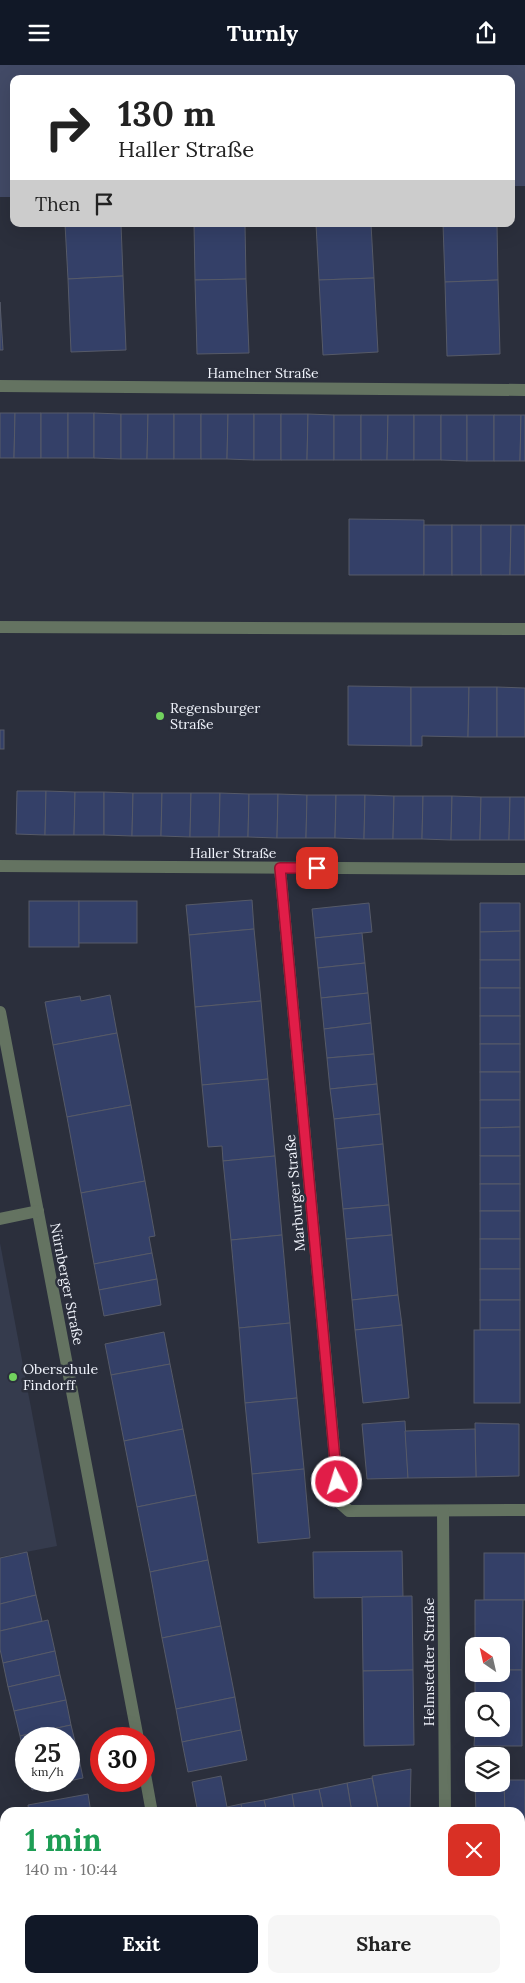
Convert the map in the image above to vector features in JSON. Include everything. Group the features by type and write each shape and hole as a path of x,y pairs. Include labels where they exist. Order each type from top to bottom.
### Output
{"street":[{"name":"Hamelner Straße","path":"0,386 525,390"},
{"path":"0,627 525,629"},
{"name":"Haller Straße","path":"0,867 525,869"},
{"name":"Marburger Straße","path":"280,868 339,1502 349,1511 443,1511"},
{"name":"Nürnberger Straße","path":"0,1012 136,1727"},
{"path":"0,1219 38,1211"},
{"path":"443,1511 525,1510"},
{"name":"Helmstedter Straße","path":"443,1511 445,1807"},
{"path":"148,1792 151,1807"}],"shaded area":[{"path":"0,65 525,65 525,186 515,186 515,75 10,75 10,197 0,197"},
{"name":"Oberschule Findorff","path":"0,1243 57,1546 0,1557"}],"building":[{"path":"65,227 121,227 123,276 68,279"},
{"path":"194,227 245,227 246,279 195,280"},
{"path":"316,227 371,227 374,278 319,280"},
{"path":"443,227 497,227 498,280 445,282"},
{"path":"123,276 126,350 71,352 68,279"},
{"path":"374,278 378,352 323,355 319,280"},
{"path":"246,279 249,353 197,354 195,280"},
{"path":"498,280 500,354 447,356 445,282"},
{"path":"0,302 3,350 0,350"},
{"path":"0,413 15,413 14,458 0,458"},
{"path":"15,413 41,413 41,458 14,458"},
{"path":"41,413 68,413 68,458 41,458"},
{"path":"68,413 94,413 94,458 68,458"},
{"path":"94,413 121,414 121,459 94,458"},
{"path":"121,414 148,414 147,459 121,459"},
{"path":"148,414 174,414 174,459 147,459"},
{"path":"174,414 201,414 201,459 174,459"},
{"path":"201,414 228,414 227,459 201,459"},
{"path":"228,414 254,414 254,460 227,459"},
{"path":"254,414 281,414 281,460 254,460"},
{"path":"281,414 308,414 307,460 281,460"},
{"path":"308,414 334,415 334,460 307,460"},
{"path":"334,415 361,415 361,460 334,460"},
{"path":"361,415 388,415 387,460 361,460"},
{"path":"388,415 414,415 414,460 387,460"},
{"path":"414,415 441,415 441,460 414,460"},
{"path":"441,415 467,415 467,461 441,460"},
{"path":"467,415 494,415 494,461 467,461"},
{"path":"494,415 521,415 520,461 494,461"},
{"path":"521,415 525,415 525,461 520,461"},
{"path":"349,519 424,520 424,575 349,575"},
{"path":"424,525 452,525 452,575 424,575"},
{"path":"452,525 481,525 481,575 452,575"},
{"path":"481,525 511,525 510,575 481,575"},
{"path":"511,525 525,525 525,575 510,575"},
{"path":"348,686 411,687 411,746 348,745"},
{"path":"411,687 469,687 468,737 422,736 422,746 411,746"},
{"path":"469,687 497,687 497,737 468,737"},
{"path":"497,687 525,688 525,737 497,737"},
{"path":"0,730 4,730 4,749 0,749"},
{"path":"17,791 46,791 45,835 16,834"},
{"path":"46,791 75,792 74,835 45,835"},
{"path":"75,792 104,792 104,835 74,835"},
{"path":"104,792 133,793 132,836 104,835"},
{"path":"133,793 162,793 161,836 132,836"},
{"path":"162,793 191,793 190,837 161,836"},
{"path":"191,793 220,793 219,837 190,837"},
{"path":"220,793 249,794 248,837 219,837"},
{"path":"249,794 278,794 277,838 248,837"},
{"path":"278,794 307,795 306,838 277,838"},
{"path":"307,795 336,795 335,838 306,838"},
{"path":"336,795 365,795 364,839 335,838"},
{"path":"365,795 394,796 393,839 364,839"},
{"path":"394,796 423,796 422,839 393,839"},
{"path":"423,796 452,796 451,840 422,839"},
{"path":"452,796 481,797 480,840 451,840"},
{"path":"481,797 510,797 509,840 480,840"},
{"path":"510,797 525,797 525,840 509,840"},
{"path":"252,900 254,929 189,935 186,905"},
{"path":"29,901 79,901 79,947 29,947"},
{"path":"79,901 137,901 137,943 79,943"},
{"path":"369,903 372,932 315,938 312,909"},
{"path":"480,903 520,903 520,931 480,932"},
{"path":"254,929 261,1001 195,1007 189,935"},
{"path":"520,931 520,960 480,960 480,932"},
{"path":"362,933 365,963 318,968 315,938"},
{"path":"480,960 520,960 520,988 480,988"},
{"path":"365,963 368,993 321,998 318,968"},
{"path":"480,988 520,988 520,1016 480,1016"},
{"path":"368,993 371,1023 324,1029 321,998"},
{"path":"110,995 117,1033 53,1045 45,1002 80,996 81,1001"},
{"path":"261,1001 268,1079 202,1085 195,1007"},
{"path":"480,1016 520,1016 520,1044 480,1044"},
{"path":"371,1023 374,1054 327,1058 324,1029"},
{"path":"117,1033 131,1105 67,1117 53,1045"},
{"path":"480,1044 520,1044 520,1072 480,1072"},
{"path":"374,1054 377,1084 330,1089 327,1058"},
{"path":"480,1072 520,1072 520,1100 480,1100"},
{"path":"268,1079 275,1156 223,1161 222,1146 208,1147 202,1085"},
{"path":"377,1084 380,1114 334,1119 330,1089"},
{"path":"480,1100 520,1100 520,1127 480,1128"},
{"path":"131,1105 145,1181 81,1193 67,1117"},
{"path":"380,1114 383,1144 337,1149 334,1119"},
{"path":"520,1127 520,1156 480,1156 480,1128"},
{"path":"383,1144 389,1205 343,1209 337,1149"},
{"path":"275,1156 282,1235 231,1240 223,1161"},
{"path":"480,1156 520,1156 520,1184 480,1184"},
{"path":"145,1181 155,1236 149,1237 152,1253 94,1264 81,1193"},
{"path":"480,1184 520,1184 520,1211 480,1211"},
{"path":"389,1205 392,1235 346,1239 343,1209"},
{"path":"480,1211 520,1211 520,1239 480,1239"},
{"path":"282,1235 290,1323 239,1328 231,1240"},
{"path":"392,1235 398,1295 352,1300 346,1239"},
{"path":"480,1239 520,1239 520,1269 480,1269"},
{"path":"152,1253 157,1279 99,1290 94,1264"},
{"path":"480,1269 520,1269 520,1300 480,1300"},
{"path":"157,1279 161,1305 104,1316 99,1290"},
{"path":"398,1295 402,1325 355,1330 352,1300"},
{"path":"480,1300 520,1300 520,1330 480,1330"},
{"path":"290,1323 297,1398 245,1403 239,1328"},
{"path":"402,1325 409,1398 363,1403 355,1330"},
{"path":"474,1330 520,1330 520,1403 474,1403"},
{"path":"164,1332 170,1364 111,1375 105,1344"},
{"path":"170,1364 183,1429 124,1441 111,1375"},
{"path":"297,1398 304,1469 252,1474 245,1403"},
{"path":"405,1421 408,1478 367,1479 362,1424"},
{"path":"475,1423 519,1424 519,1476 476,1477"},
{"path":"183,1429 196,1495 137,1507 124,1441"},
{"path":"475,1429 476,1477 408,1478 405,1431"},
{"path":"304,1469 310,1538 258,1543 252,1474"},
{"path":"196,1495 208,1560 150,1572 137,1507"},
{"path":"402,1551 403,1597 314,1598 313,1552"},
{"path":"27,1552 36,1595 0,1604 0,1558"},
{"path":"484,1553 525,1553 525,1600 484,1600"},
{"path":"208,1560 221,1626 162,1638 150,1572"},
{"path":"36,1595 42,1621 0,1631 0,1604"},
{"path":"412,1596 413,1670 363,1671 362,1597"},
{"path":"475,1600 523,1600 522,1670 510,1670 510,1637 475,1637"},
{"path":"48,1620 55,1651 3,1663 0,1649 0,1631"},
{"path":"221,1626 235,1697 176,1709 162,1638"},
{"path":"55,1651 60,1675 8,1687 3,1663"},
{"path":"413,1670 414,1745 364,1746 363,1671"},
{"path":"510,1670 522,1670 522,1746 474,1746 475,1737 510,1737 510,1692 475,1692 475,1683 510,1683"},
{"path":"60,1675 66,1700 14,1711 8,1687"},
{"path":"235,1697 241,1730 182,1742 176,1709"},
{"path":"66,1700 71,1725 62,1727 18,1727 14,1711"},
{"path":"241,1730 247,1760 188,1772 182,1742"},
{"path":"80,1764 83,1778 80,1779"},
{"path":"411,1769 410,1807 378,1807 372,1776"},
{"path":"221,1776 227,1807 197,1807 192,1782"},
{"path":"372,1778 378,1807 351,1807 347,1783"},
{"path":"510,1780 525,1780 525,1807 505,1807 504,1792 510,1792"},
{"path":"347,1783 351,1807 323,1807 319,1789"},
{"path":"319,1789 323,1807 294,1807 292,1794"},
{"path":"475,1792 504,1792 505,1807 476,1807"},
{"path":"88,1794 90,1807 28,1807 28,1805"},
{"path":"292,1794 294,1807 266,1807 264,1800"},
{"path":"264,1800 266,1807 242,1807 241,1804"},
{"path":"241,1804 242,1807 227,1807"}],"place":[{"name":"Regensburger Straße","path":"160,716"},
{"name":"Oberschule Findorff","path":"13,1377"}],"route":[{"path":"317,868 280,868 337,1482"}]}
